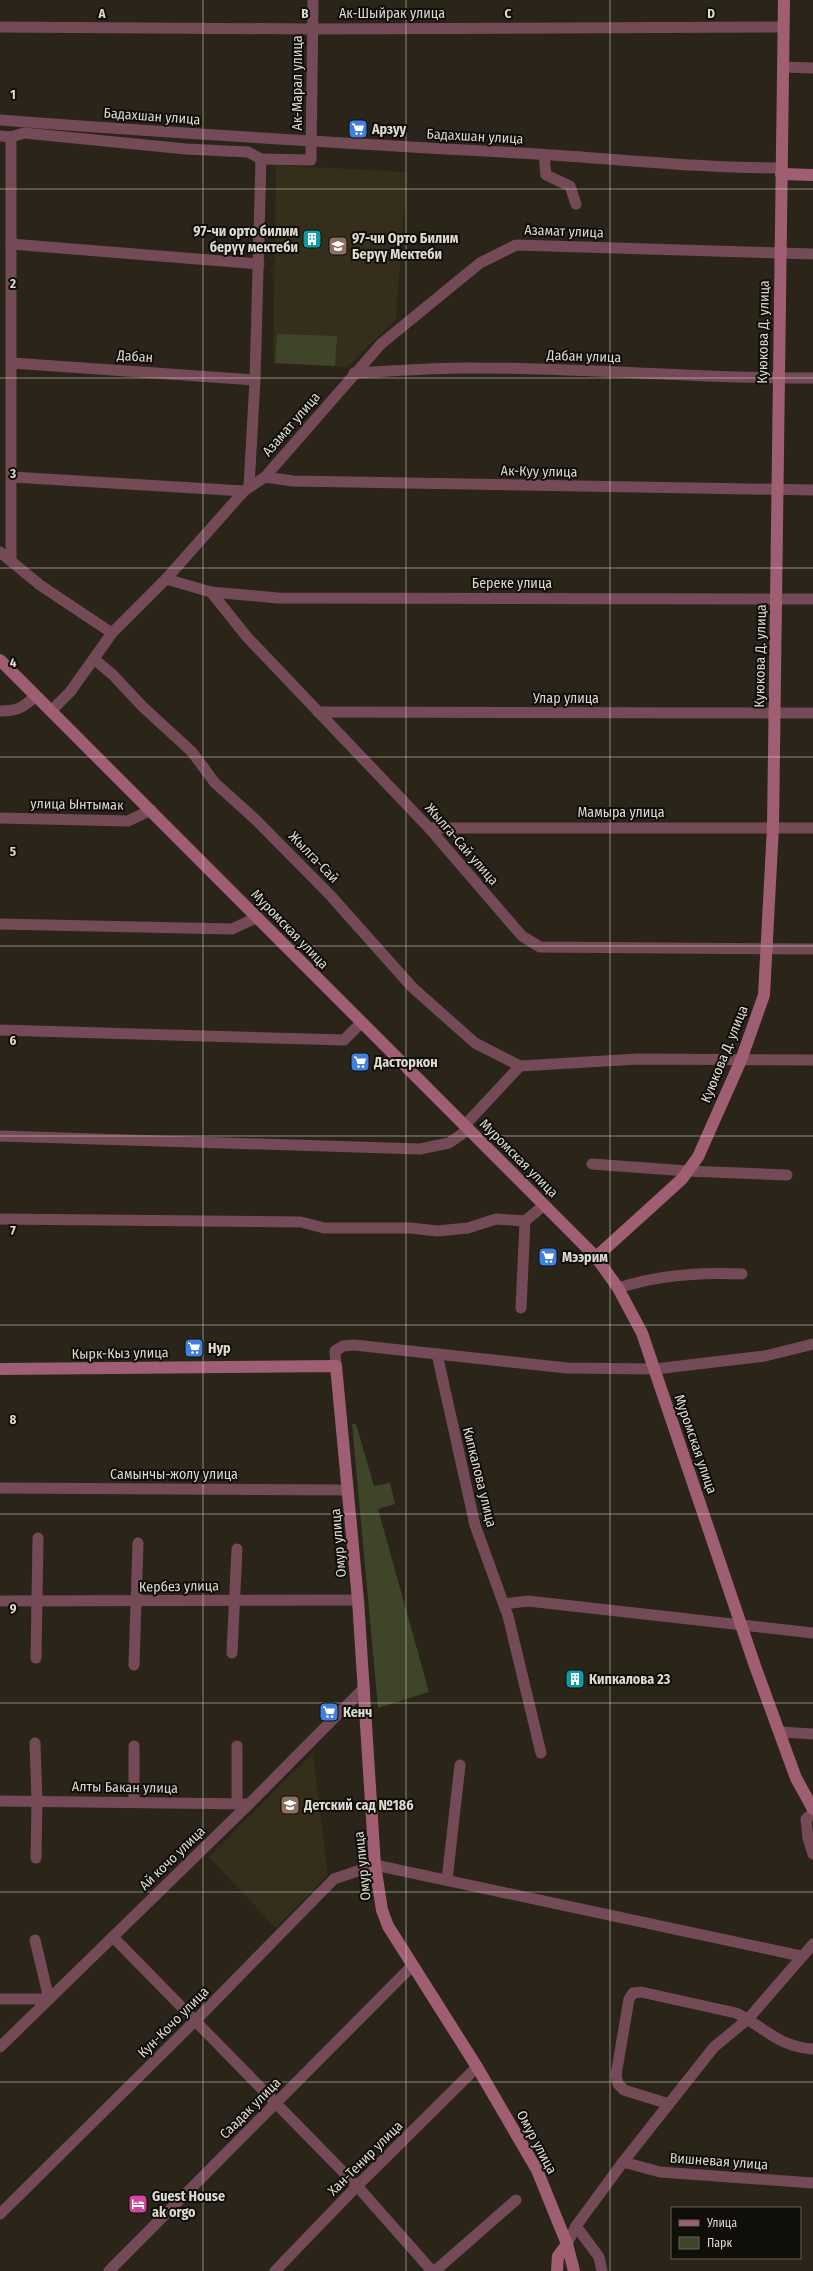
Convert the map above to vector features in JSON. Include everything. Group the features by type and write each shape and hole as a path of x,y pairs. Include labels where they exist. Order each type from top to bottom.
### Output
{"street":[{"name":"Ак-Марал улица","path":"260,159 311,160 313,0"},
{"name":"Куюкова Д. улица","path":"596,1257 682,1179 698,1157 741,1060 764,995 773,827 777,378 784,0"},
{"name":"Ак-Шыйрак улица","path":"0,27 313,29 783,27"},
{"path":"783,67 813,68"},
{"name":"Бадахшан улица","path":"0,120 312,142 544,162 781,171"},
{"path":"11,561 11,244 5,136 24,133 186,149 248,152 260,159 259,264 255,380 247,489 12,477"},
{"path":"544,162 546,175 570,186 576,204"},
{"path":"781,171 813,175"},
{"path":"11,244 259,264"},
{"name":"Азамат улица","path":"51,711 70,692 112,633 166,579 247,489 265,477 354,373 381,344 480,263 516,245 813,254"},
{"name":"Дабан","path":"12,363 255,380"},
{"name":"Дабан улица","path":"354,373 477,368 693,374 749,379 813,378"},
{"name":"Ак-Куу улица","path":"265,477 294,481 777,491 813,490"},
{"path":"0,552 40,586 112,633"},
{"path":"166,579 211,592"},
{"name":"Береке улица","path":"211,592 278,598 813,599"},
{"name":"Жылга-Сай улица","path":"211,592 247,637 429,828 522,936 540,947 813,949"},
{"name":"Жылга-Сай","path":"94,659 113,674 143,707 192,752 215,783 256,820 330,895 418,992 475,1043 520,1066"},
{"name":"Муромская улица","path":"0,660 258,917 361,1023 467,1127 543,1206 596,1257 618,1288 642,1333 742,1626 796,1778 813,1808"},
{"path":"0,711 14,711 21,708 36,696"},
{"name":"Улар улица","path":"318,712 813,713"},
{"name":"улица Ынтымак","path":"0,818 128,821 151,810"},
{"name":"Мамыра улица","path":"429,828 813,828"},
{"path":"0,924 232,930 258,917"},
{"path":"0,1030 344,1040 361,1023"},
{"path":"0,1136 420,1149 449,1143 467,1127 520,1066 638,1059 813,1060"},
{"path":"592,1164 687,1171 787,1175"},
{"path":"0,1219 301,1222 324,1228 411,1228 437,1231 468,1228 496,1220 525,1221 543,1206"},
{"path":"521,1308 525,1221"},
{"path":"618,1288 646,1279 681,1275 742,1274"},
{"path":"336,1366 335,1351 343,1346 354,1345 567,1368 655,1369 765,1356 813,1344"},
{"name":"Кипкалова улица","path":"437,1354 475,1525 504,1604 518,1650 541,1753"},
{"name":"Кырк-Кыз улица","path":"0,1369 336,1366"},
{"name":"Омур улица","path":"336,1366 358,1600 375,1865 382,1910 388,1926 477,2067 537,2170 567,2244 574,2271"},
{"name":"Самынчы-жолу улица","path":"0,1488 348,1490"},
{"path":"36,1658 38,1538"},
{"path":"134,1665 138,1543"},
{"path":"232,1653 237,1549"},
{"name":"Кербез улица","path":"0,1601 358,1600"},
{"path":"504,1604 528,1601 813,1633"},
{"name":"Ай кочо улица","path":"0,2047 249,1804 364,1688"},
{"path":"780,1732 813,1734"},
{"path":"35,1743 37,1801 36,1858"},
{"path":"134,1746 134,1802"},
{"path":"237,1746 237,1804"},
{"path":"447,1880 460,1765"},
{"name":"Алты Бакан улица","path":"0,1801 249,1804"},
{"path":"813,1814 806,1819 808,1838 813,1854"},
{"path":"375,1865 801,1956"},
{"name":"Кун-Кочо улица","path":"0,2214 196,2020 334,1879 375,1865"},
{"path":"113,1937 357,2186 434,2271 516,2200"},
{"path":"0,1999 49,1999 35,1940"},
{"path":"557,2271 558,2256 567,2244 576,2226 623,2162 714,2047 748,2019 801,1956 813,1944"},
{"name":"Саадак улица","path":"109,2271 412,1966"},
{"path":"669,2104 624,2090 618,2084 616,2075 629,1999 634,1993 641,1992 729,2012 748,2019 776,2040 800,2048 813,2049"},
{"name":"Хан-Тенир улица","path":"275,2271 357,2186 477,2067"},
{"name":"Вишневая улица","path":"623,2162 660,2172 813,2183"},
{"path":"576,2226 599,2257 602,2271"}],"shaded area":[{"name":"97-чи Орто Билим Берүү Мектеби","path":"276,165 407,172 396,319 347,367 273,363"},
{"name":"Детский сад №186","path":"313,1753 328,1875 276,1928 209,1857"}],"green space":[{"path":"277,334 337,336 335,366 275,363"},
{"path":"352,1424 356,1424 374,1486 390,1483 395,1504 378,1509 429,1692 378,1708"}],"place":[{"name":"Арзуу","path":"358,129"},
{"name":"97-чи орто билим берүү мектеби","path":"312,239"},
{"name":"97-чи Орто Билим Берүү Мектеби","path":"338,246"},
{"name":"Дасторкон","path":"360,1062"},
{"name":"Мээрим","path":"548,1257"},
{"name":"Нур","path":"194,1348"},
{"name":"Кипкалова 23","path":"575,1679"},
{"name":"Кенч","path":"329,1712"},
{"name":"Детский сад №186","path":"290,1805"},
{"name":"Guest House ak orgo","path":"138,2204"}]}
